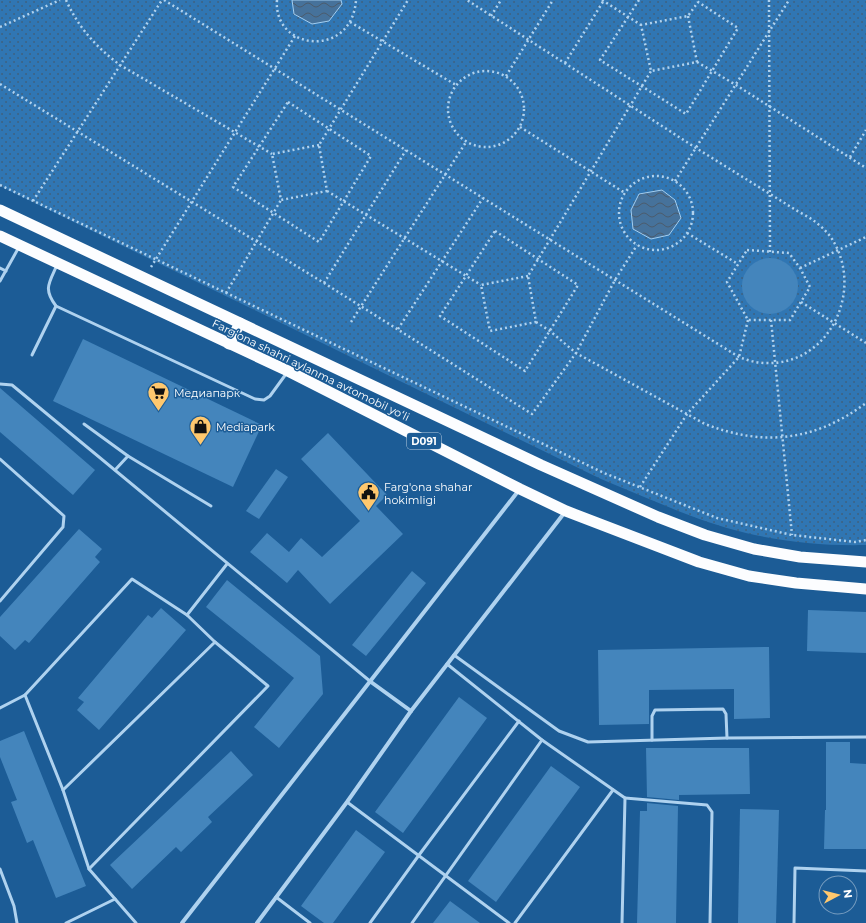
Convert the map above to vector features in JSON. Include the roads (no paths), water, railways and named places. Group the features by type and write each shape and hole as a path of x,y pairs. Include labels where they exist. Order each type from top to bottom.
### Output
{"highway":[{"name":"Fargʻona shahri aylanma avtomobil yoʻli","path":"0,210 541,465 658,517 705,535 761,551 800,557 866,562"},
{"name":"Fargʻona shahri aylanma avtomobil yoʻli","path":"0,236 288,371 566,511 700,562 749,576 796,583 866,589"},
{"path":"229,344 240,323"}],"street":[{"path":"182,923 520,489"},
{"path":"257,923 347,802 411,711 566,511"},
{"path":"371,682 411,711"}],"lane":[{"path":"0,281 20,245"},
{"path":"58,264 47,287 48,294 56,306 255,399 264,400 270,396 288,371"},
{"path":"0,268 6,271"},
{"path":"32,355 56,306"},
{"path":"0,384 12,385 371,682"},
{"path":"84,424 128,456 211,506"},
{"path":"115,470 128,456"},
{"path":"0,460 64,516 63,527 0,602"},
{"path":"187,615 227,564"},
{"path":"0,708 25,695 132,579 187,615 215,642 268,686 89,869"},
{"path":"63,790 215,642"},
{"path":"454,655 559,731 588,742 726,738 866,737"},
{"path":"447,664 542,740 625,798 707,805 712,812 710,923"},
{"path":"25,695 63,790 89,869 136,923"},
{"path":"652,740 652,716 655,710 723,709 726,714 726,738"},
{"path":"370,923 418,855 519,721"},
{"path":"412,923 542,740"},
{"path":"515,923 613,790"},
{"path":"622,923 625,798"},
{"path":"347,802 509,923"},
{"path":"794,923 795,868 866,871"},
{"path":"0,869 14,906 17,923"},
{"path":"276,897 310,923"},
{"path":"66,923 115,899"}],"water":[{"path":"292,0 341,0 342,4 329,21 312,24 294,14"},
{"path":"662,190 675,200 681,218 669,235 651,239 633,229 631,210 639,194"}],"place":[{"name":"Медиапарк","path":"158,412"},
{"name":"Mediapark","path":"201,446"},
{"name":"Farg'ona shahar hokimligi","path":"368,512"}]}
